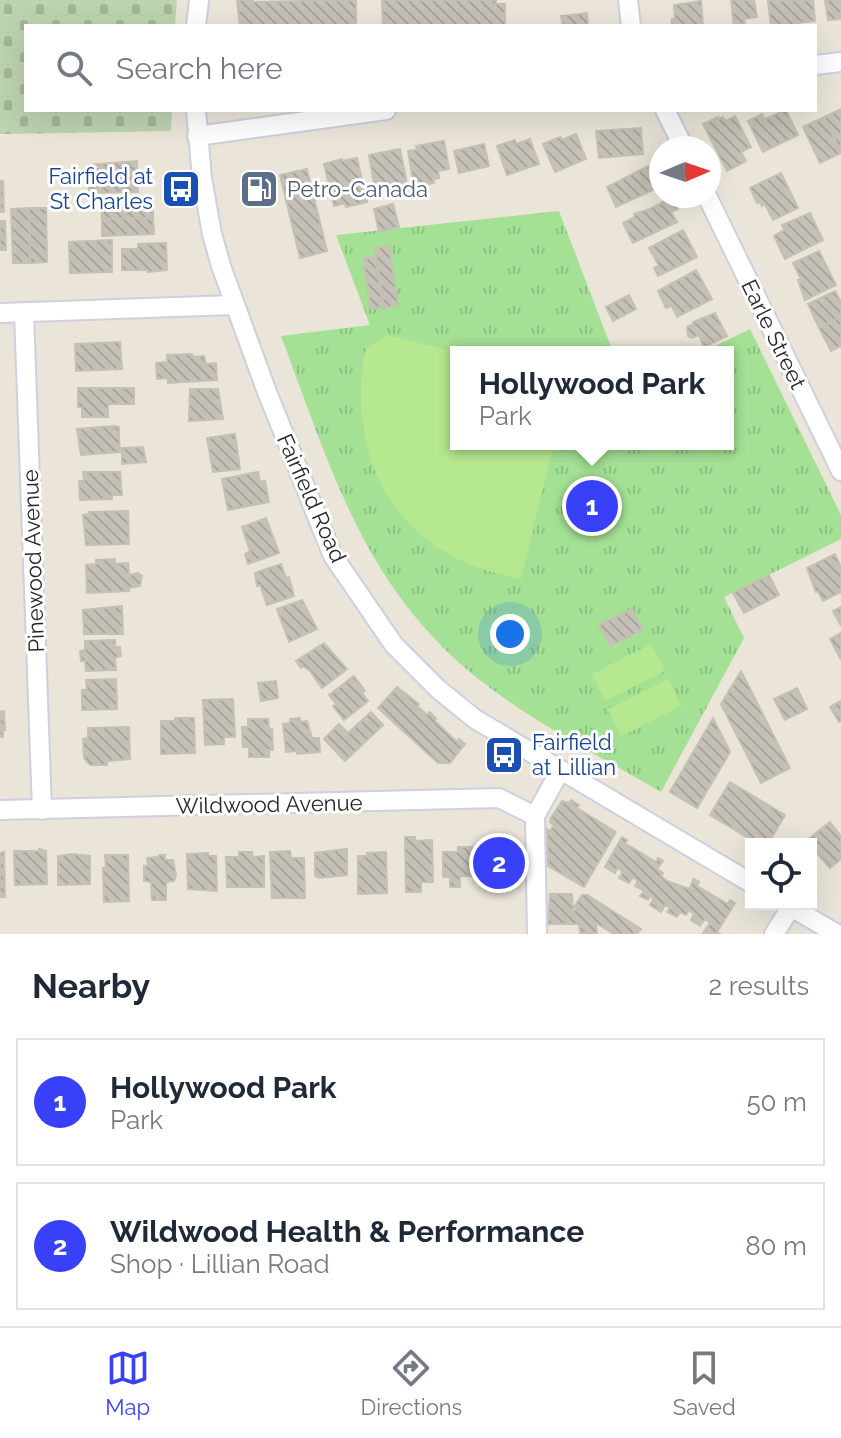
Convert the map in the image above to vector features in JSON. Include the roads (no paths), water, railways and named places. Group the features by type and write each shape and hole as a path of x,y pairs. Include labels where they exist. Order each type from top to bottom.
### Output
{"street":[{"path":"196,24 199,0"},
{"path":"628,0 631,24"},
{"path":"817,65 841,62"},
{"name":"Fairfield Road","path":"196,112 212,234 234,305 333,556 394,645 438,689 475,719 745,879"},
{"path":"197,136 371,112"},
{"path":"666,112 678,136"},
{"name":"Earle Street","path":"713,208 841,471"},
{"path":"0,313 234,305"},
{"name":"Pinewood Avenue","path":"24,313 42,810"},
{"path":"537,934 535,816 560,771"},
{"name":"Wildwood Avenue","path":"0,810 499,798 535,816"},
{"path":"774,934 786,910"},
{"path":"796,910 837,934"}],"place":[{"name":"Fairfield at St Charles","path":"181,189"},
{"name":"Petro-Canada","path":"259,189"},
{"name":"Hollywood Park","path":"592,506"},
{"name":"Fairfield at Lillian","path":"504,755"},
{"name":"Wildwood Health & Performance","path":"499,863"}]}
